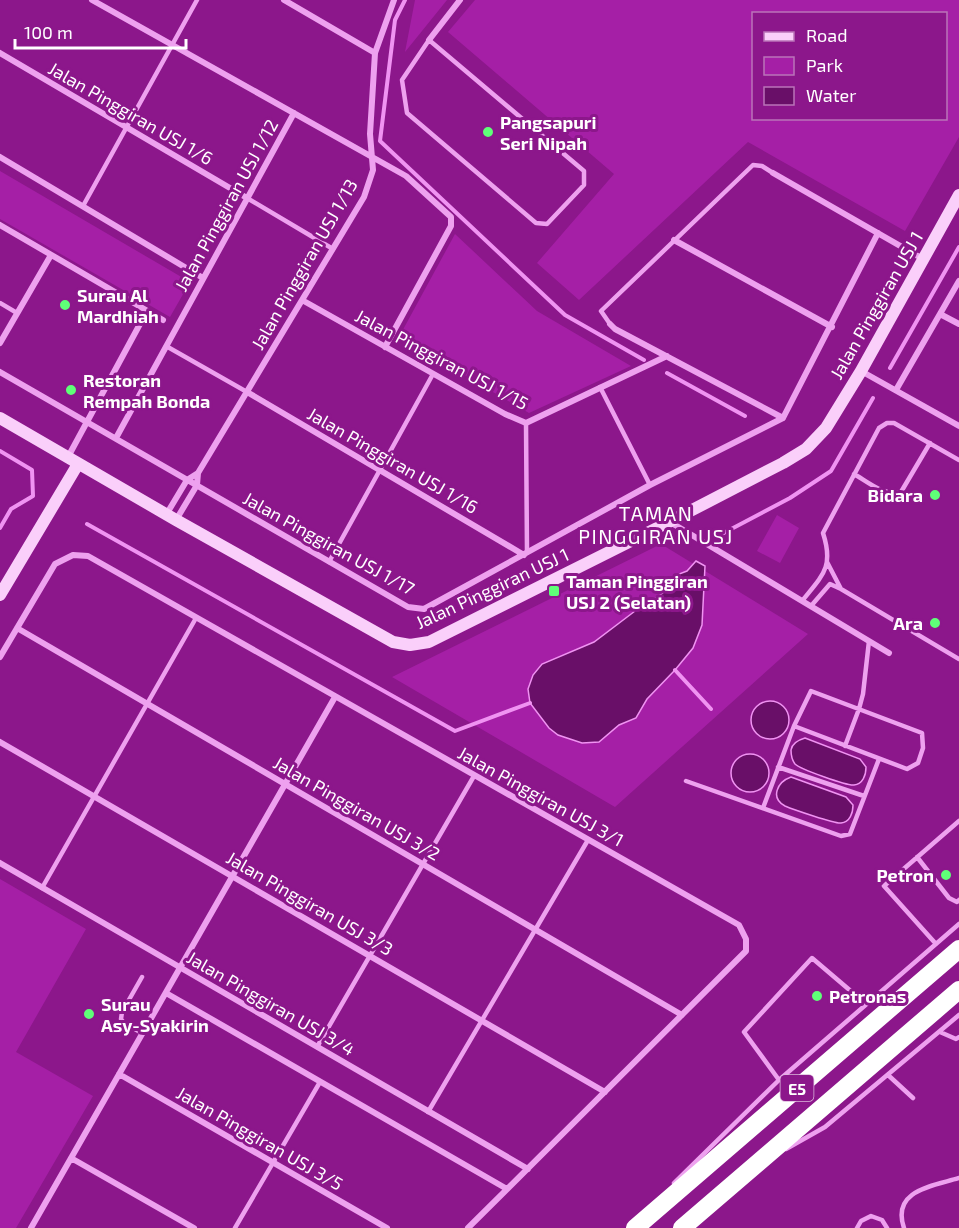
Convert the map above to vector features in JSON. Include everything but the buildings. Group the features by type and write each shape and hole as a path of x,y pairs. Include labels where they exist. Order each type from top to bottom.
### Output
{"highway":[{"name":"E5","path":"634,1228 959,949"},
{"name":"E5","path":"682,1228 959,990"}],"street":[{"path":"92,0 406,176 451,217 452,226 385,347"},
{"path":"284,0 375,53"},
{"name":"Jalan Pinggiran USJ 1/13","path":"171,517 187,480 198,473 364,197 373,170 370,134 375,53 394,0"},
{"path":"429,40 460,0"},
{"name":"Jalan Pinggiran USJ 1/6","path":"0,53 247,198"},
{"name":"Jalan Pinggiran USJ 1/12","path":"116,438 294,113"},
{"path":"0,157 203,278"},
{"path":"773,173 923,259"},
{"name":"Jalan Pinggiran USJ 1","path":"0,418 393,642 410,645 429,642 669,522 806,449 826,428 861,370 959,195"},
{"path":"0,225 163,320"},
{"path":"610,324 783,418 832,327 878,233"},
{"path":"674,240 832,327"},
{"path":"0,343 51,255"},
{"path":"896,390 959,281"},
{"name":"Jalan Pinggiran USJ 1/15","path":"302,300 505,414 526,423 667,356"},
{"path":"0,595 73,460 87,422 147,311"},
{"path":"940,314 959,324"},
{"path":"861,370 959,426"},
{"name":"Jalan Pinggiran USJ 1/17","path":"0,372 408,607 424,609 650,485 783,418"},
{"name":"Jalan Pinggiran USJ 1/16","path":"247,392 525,554"},
{"name":"Jalan Pinggiran USJ 1/13","path":"171,517 197,485 198,473"},
{"path":"669,522 889,653"},
{"name":"Jalan Pinggiran USJ 3/1","path":"0,657 56,564 73,555 88,556 739,925 744,931 747,939 746,951 468,1228"},
{"name":"Jalan Pinggiran USJ 3/2","path":"17,628 682,1015"},
{"path":"31,1228 335,697"},
{"name":"Jalan Pinggiran USJ 3/3","path":"0,742 605,1092"},
{"name":"Jalan Pinggiran USJ 3/4","path":"0,863 528,1169"},
{"path":"166,993 507,1189"},
{"name":"Jalan Pinggiran USJ 3/5","path":"119,1074 387,1228"},
{"path":"71,1158 194,1228"}],"lane":[{"path":"82,206 198,0"},
{"path":"429,40 584,171 584,185 547,224 536,223 407,113 402,80 429,40"},
{"path":"610,324 602,311 753,165 762,166 773,173"},
{"path":"247,198 333,249"},
{"path":"0,303 17,313"},
{"path":"166,346 247,392"},
{"path":"329,562 433,374"},
{"path":"600,387 650,485"},
{"path":"525,554 526,423"},
{"path":"802,601 824,573 828,550 823,533 879,428 887,423 894,423 959,460"},
{"path":"854,474 893,495 901,492 930,443"},
{"path":"827,562 841,590"},
{"path":"811,606 830,584 959,659"},
{"path":"42,888 196,618"},
{"path":"845,746 859,709 869,641"},
{"path":"763,808 794,726 811,691 922,733 923,748 918,763 907,769 794,726"},
{"path":"686,781 841,836 850,834 879,759"},
{"path":"778,767 864,796"},
{"path":"317,1047 474,776"},
{"path":"936,944 884,886 959,821"},
{"path":"428,1112 588,840"},
{"path":"917,858 949,898 957,902 959,900"},
{"path":"668,1189 779,1080 959,924"},
{"path":"779,1080 744,1032 812,958 866,1004"},
{"path":"142,978 122,1012 121,1019 142,1033"},
{"path":"750,1170 825,1127 959,1015"},
{"path":"940,1032 956,1039 959,1037"},
{"path":"888,1075 913,1098"},
{"path":"236,1228 320,1082"},
{"path":"904,1228 901,1219 905,1202 915,1191 959,1178"},
{"path":"629,1228 653,1204"},
{"path":"857,1228 861,1221 871,1216 882,1220 887,1228"}],"green space":[{"path":"415,0 447,0 405,52"},
{"path":"475,0 959,0 959,137 905,231 748,142 579,300 537,263 614,174 448,32"},
{"path":"0,171 190,282 170,317 0,219"},
{"path":"455,234 537,311 631,366 529,413 399,337"},
{"path":"777,515 799,528 780,563 757,551"},
{"path":"661,544 808,634 615,807 392,677"},
{"path":"0,879 86,929 16,1052 93,1096 16,1228 0,1228"}],"water":[{"path":"696,561 705,566 702,625 693,648 647,699 636,718 619,725 599,742 582,743 558,735 549,728 530,703 528,689 533,675 542,664 594,642 659,596 670,587 679,574 687,571"},
{"path":"770,701 784,706 789,720 784,734 770,739 756,734 751,720 756,706"},
{"path":"805,738 860,759 866,767 862,781 854,785 843,783 795,764 791,750 796,742"},
{"path":"750,754 764,759 769,773 764,787 750,792 736,787 731,773 736,759"},
{"path":"791,777 846,797 853,805 849,819 841,823 831,821 780,803 777,790 786,779"}],"waterway":[{"path":"405,0 395,20 380,141 565,315 644,360"},
{"path":"890,368 959,247"},
{"path":"667,373 745,416"},
{"path":"718,536 790,498 831,471 873,398"},
{"path":"0,451 32,470 33,496 11,509 0,528"},
{"path":"87,524 455,731 530,703"},
{"path":"675,670 711,709"}],"place":[{"name":"Pangsapuri Seri Nipah","path":"488,132"},
{"name":"Surau Al Mardhiah","path":"65,305"},
{"name":"Restoran Rempah Bonda","path":"71,390"},
{"name":"Bidara","path":"935,495"},
{"name":"Taman Pinggiran USJ 2 (Selatan)","path":"554,591"},
{"name":"Ara","path":"935,623"},
{"name":"Petron","path":"946,875"},
{"name":"Petronas","path":"817,996"},
{"name":"Surau Asy-Syakirin","path":"89,1014"}],"district":[{"name":"TAMAN PINGGIRAN USJ","path":"656,524"}]}
